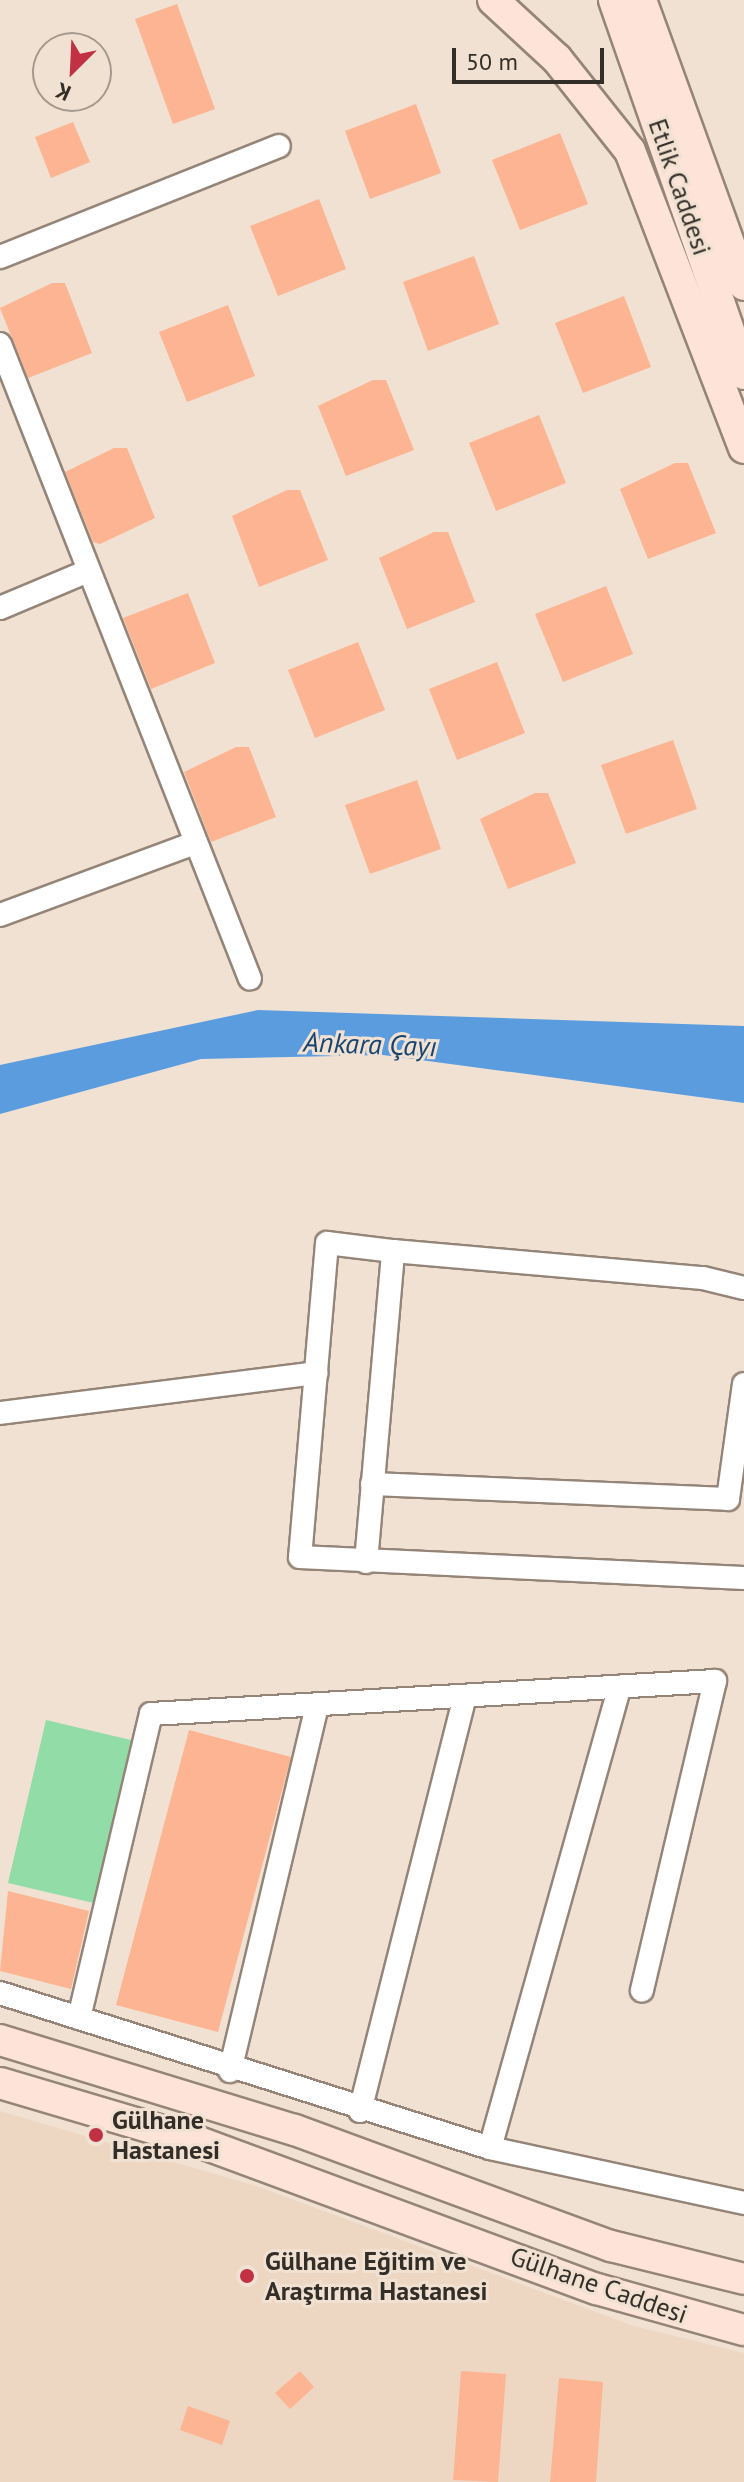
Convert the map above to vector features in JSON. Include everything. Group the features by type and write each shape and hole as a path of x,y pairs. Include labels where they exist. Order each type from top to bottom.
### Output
{"main road":[{"path":"493,0 557,59 630,151 744,448"},
{"name":"Etlik Caddesi","path":"614,0 744,374"},
{"name":"Etlik Caddesi","path":"641,0 744,285"},
{"name":"Gülhane Caddesi","path":"0,2040 295,2130 611,2246 744,2279"},
{"name":"Gülhane Caddesi","path":"0,2083 196,2141 597,2289 744,2330"}],"street":[{"path":"0,257 279,146"},
{"path":"0,344 192,844 250,979"},
{"path":"0,608 88,571"},
{"path":"0,915 192,844"},
{"path":"744,1288 703,1278 327,1243 300,1557 744,1578"},
{"path":"366,1562 393,1251"},
{"path":"0,1413 316,1373"},
{"path":"372,1484 728,1499 744,1384"},
{"path":"79,2018 151,1714 317,1707 715,1681 642,1991"},
{"path":"490,2148 620,1687"},
{"path":"360,2111 465,1696"},
{"path":"230,2071 317,1707"},
{"path":"0,1993 230,2071 490,2148 744,2203"}],"shaded area":[{"name":"Gülhane Eğitim ve Araştırma Hastanesi","path":"0,2111 259,2187 634,2326 744,2353 744,2482 0,2482"}],"green space":[{"path":"46,1720 135,1741 98,1904 8,1883"}],"water":[{"name":"Ankara Çayı","path":"258,1010 744,1026 744,1103 383,1055 201,1059 0,1114 0,1065"}],"building":[{"path":"177,4 215,109 173,124 135,19"},
{"path":"416,104 441,173 370,199 345,131"},
{"path":"73,122 90,162 51,178 35,137"},
{"path":"560,133 588,204 520,230 492,160"},
{"path":"319,199 346,269 278,296 250,226"},
{"path":"474,256 499,324 428,351 403,282"},
{"path":"52,283 65,283 92,353 28,378 0,308"},
{"path":"624,296 651,367 583,393 555,323"},
{"path":"228,305 255,376 187,402 159,332"},
{"path":"373,380 386,380 414,450 346,476 318,406"},
{"path":"539,415 566,483 496,511 469,443"},
{"path":"114,448 127,448 155,518 100,544 93,542 65,472"},
{"path":"675,463 688,463 716,533 648,559 620,489"},
{"path":"287,490 300,490 328,560 259,587 232,516"},
{"path":"434,532 448,532 475,602 407,629 379,558"},
{"path":"606,586 633,654 563,682 535,614"},
{"path":"188,593 215,663 151,689 123,618"},
{"path":"358,642 385,710 315,738 288,670"},
{"path":"497,662 525,733 457,760 429,689"},
{"path":"673,740 697,809 626,834 601,765"},
{"path":"236,747 249,747 276,817 211,842 184,772"},
{"path":"417,780 441,849 370,874 345,805"},
{"path":"535,793 548,793 576,863 508,889 480,819"},
{"path":"189,1730 291,1757 218,2032 116,2005"},
{"path":"8,1891 89,1911 71,1989 0,1971"},
{"path":"300,2371 314,2387 290,2409 275,2393"},
{"path":"461,2371 506,2374 498,2482 453,2480"},
{"path":"559,2378 603,2382 596,2482 550,2482"},
{"path":"188,2406 230,2421 222,2445 180,2430"}],"place":[{"name":"Gülhane Hastanesi","path":"96,2135"},
{"name":"Gülhane Eğitim ve Araştırma Hastanesi","path":"247,2276"}]}
